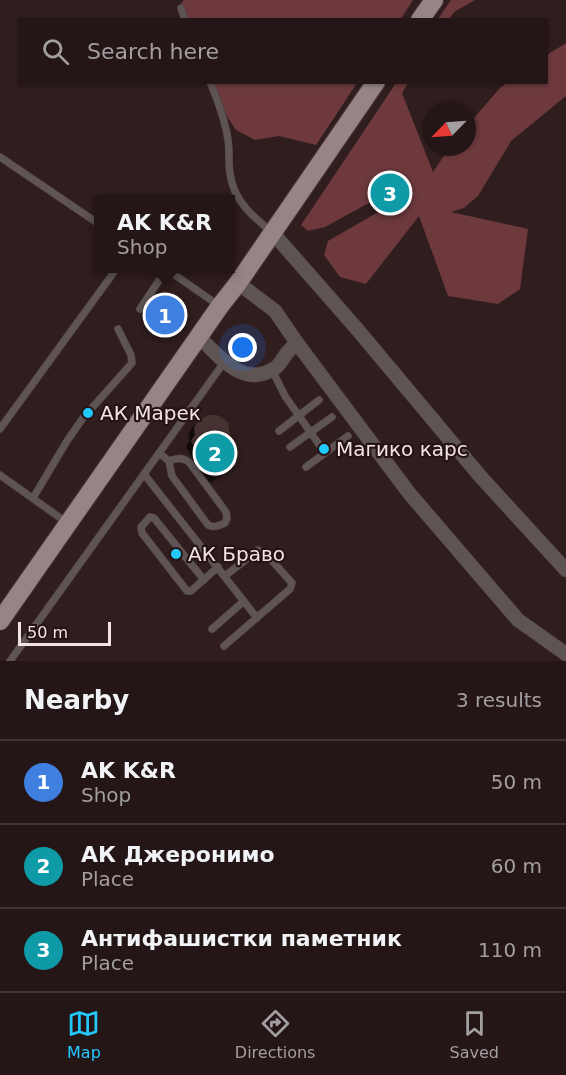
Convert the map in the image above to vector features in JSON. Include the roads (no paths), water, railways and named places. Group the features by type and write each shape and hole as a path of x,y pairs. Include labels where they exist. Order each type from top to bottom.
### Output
{"main road":[{"path":"421,18 434,0"},
{"path":"0,621 238,283 375,84"}],"street":[{"path":"272,232 480,476 566,570"},
{"path":"238,283 253,292 275,311 409,493 518,620 566,654"},
{"path":"199,337 241,374 260,376 277,367 297,343"}],"lane":[{"path":"181,8 184,18"},
{"path":"211,84 228,140 230,174 235,191 251,215 272,232"},
{"path":"0,157 94,221"},
{"path":"0,429 113,273"},
{"path":"140,309 162,273"},
{"path":"171,273 220,306"},
{"path":"33,498 72,433 132,363 131,355 118,329"},
{"path":"10,661 225,361"},
{"path":"272,370 285,396 325,453"},
{"path":"279,431 319,400"},
{"path":"290,447 332,417"},
{"path":"306,467 348,436"},
{"path":"159,453 169,460 172,476 208,525 213,527 225,523 226,512 189,462 177,458 169,460"},
{"path":"144,474 257,618"},
{"path":"0,475 68,524"},
{"path":"204,580 154,518 150,517 141,527 141,531 189,592 204,580 218,567"},
{"path":"225,576 258,550 267,555 292,583 290,590 225,646"},
{"path":"212,629 244,601"}],"place":[{"name":"Антифашистки паметник","path":"390,193"},
{"name":"AK K&R","path":"165,315"},
{"name":"АК Марек","path":"88,413"},
{"name":"Магико карс","path":"324,449"},
{"name":"АК Джеронимо","path":"215,453"},
{"name":"АК Браво","path":"176,554"}]}
